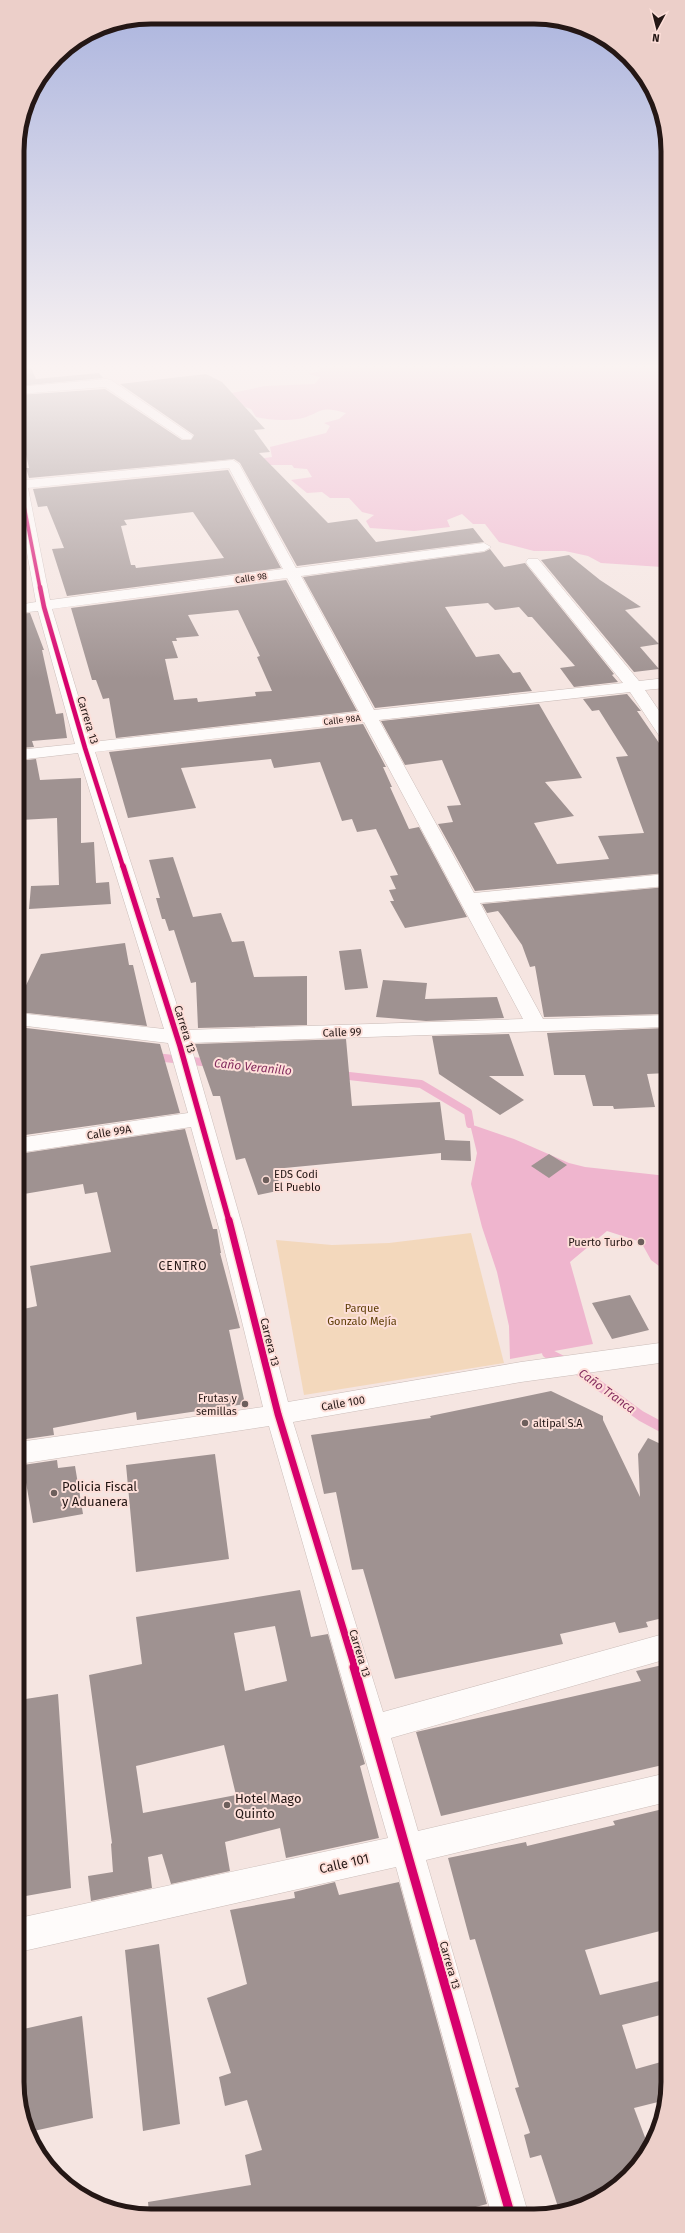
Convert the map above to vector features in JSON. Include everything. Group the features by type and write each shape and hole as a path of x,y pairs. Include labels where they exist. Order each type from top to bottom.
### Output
{"street":[{"path":"24,482 159,470"},
{"path":"236,470 536,1025"},
{"name":"Carrera 13","path":"24,507 44,607 85,748 181,1051 232,1232 278,1414 373,1729 509,2209"},
{"name":"Calle 98","path":"24,609 484,547"},
{"path":"533,562 635,687 661,726"},
{"name":"Calle 98A","path":"24,754 661,684"},
{"path":"467,899 661,880"},
{"name":"Calle 99","path":"24,1020 181,1051 536,1025 661,1021"},
{"name":"Calle 99A","path":"24,1145 200,1118"},
{"name":"Calle 100","path":"24,1451 278,1414 521,1372 661,1353"},
{"path":"373,1729 661,1648"},
{"name":"Calle 101","path":"24,1934 406,1849 661,1788"}],"green space":[{"name":"Parque Gonzalo Mejía","path":"471,1233 504,1363 304,1395 276,1240 332,1245 389,1243"}],"shaded area":[{"path":"308,470 661,470 661,567 601,563 588,556 565,551 534,551 499,542 485,524 473,524 462,514 447,520 450,527 414,531 370,528 366,521 374,515 362,512 349,498 330,498 322,492 307,493 291,480 312,477"},
{"path":"470,1124 514,1139 569,1163 585,1167 661,1175 661,1268 651,1260 641,1242 607,1231 570,1262 593,1344 510,1359 509,1326 497,1272 482,1227 471,1184 477,1153"}],"building":[{"path":"27,470 113,470 29,478"},
{"path":"228,470 281,568 67,596 52,549 64,548 47,506 38,507 33,489","holes":["193,512 224,558 136,568 135,565 131,565 121,526 127,525 124,520"]},
{"path":"244,470 276,470 328,523 357,519 376,542 473,528 484,542 297,566"},
{"path":"490,549 504,567 525,563 614,674 612,675 618,682 574,687 560,668 575,666 532,617 528,617 519,607 495,610 488,603 445,607 476,657 499,654 513,673 520,672 532,691 375,708 303,577 484,552"},
{"path":"569,555 600,580 641,607 625,610 659,644 640,647 659,669 634,672 541,560"},
{"path":"286,580 357,711 116,738 109,698 103,699 96,680 92,680 71,608","holes":["238,610 260,656 257,657 272,691 255,692 256,696 198,702 197,698 174,700 165,659 178,658 172,641 177,641 176,638 199,636 188,615"]},
{"path":"30,613 44,650 42,650 56,714 63,713 67,738 32,741 34,747 24,748 24,614"},
{"path":"627,694 641,711 637,711 661,746 661,873 475,891 438,824 453,822 447,806 461,805 442,760 405,765 381,721 539,704 582,778 545,782 574,816 534,823 557,864 609,859 598,836 644,833 616,757 628,756 599,710 592,711 583,699"},
{"path":"363,724 386,767 383,767 392,787 390,787 409,829 419,827 467,917 405,928 390,901 394,901 389,890 396,889 390,876 398,875 376,829 357,832 352,819 342,821 320,762 274,768 271,759 181,768 196,808 128,818 109,752"},
{"path":"36,759 40,780 81,778 81,843 94,842 96,883 109,882 111,904 29,909 31,886 59,885 57,818 24,820 24,760"},
{"path":"173,857 193,917 221,913 232,942 244,941 254,977 307,976 307,1025 198,1028 196,982 191,983 174,930 169,931 165,919 162,919 156,898 160,898 149,860"},
{"path":"661,887 661,1014 544,1017 535,966 530,967 522,945 498,911 487,913 482,904"},
{"path":"125,943 129,965 133,965 147,1026 24,1013 24,989 41,954"},
{"path":"361,949 368,988 345,990 339,951"},
{"path":"383,980 427,983 425,999 497,997 504,1018 426,1021 376,1017"},
{"path":"24,1028 160,1044 180,1113 24,1135"},
{"path":"661,1028 661,1073 647,1074 655,1107 614,1109 613,1106 593,1106 585,1075 554,1075 547,1033"},
{"path":"509,1034 524,1076 489,1076 524,1100 500,1115 439,1074 432,1036"},
{"path":"346,1039 352,1106 440,1102 445,1140 470,1141 471,1161 441,1160 441,1153 274,1169 282,1190 258,1195 245,1158 236,1160 220,1096 213,1096 195,1044"},
{"path":"185,1129 213,1229 217,1229 220,1253 240,1328 229,1330 245,1404 137,1420 136,1412 53,1428 54,1435 24,1439 24,1309 37,1306 30,1266 111,1252 97,1192 85,1194 83,1184 24,1194 24,1153"},
{"path":"549,1154 567,1165 549,1178 531,1166"},
{"path":"630,1295 649,1330 612,1339 592,1303"},
{"path":"551,1391 603,1416 603,1420 640,1497 638,1454 648,1438 661,1444 661,1618 646,1622 648,1627 619,1633 615,1622 560,1634 563,1644 395,1679 363,1569 352,1570 336,1492 324,1494 311,1435 431,1418 430,1416"},
{"path":"215,1454 229,1559 136,1572 126,1465"},
{"name":"Policia Fiscal y Aduanera","path":"57,1460 58,1468 75,1466 83,1514 33,1523 24,1465"},
{"path":"300,1590 311,1637 328,1634 365,1764 360,1766 379,1838 286,1858 280,1828 225,1842 230,1871 171,1884 162,1854 148,1857 152,1888 91,1901 88,1876 113,1872 112,1843 89,1675 142,1664 136,1617","holes":["275,1626 287,1681 245,1691 234,1633","224,1745 236,1795 143,1813 136,1766"]},
{"path":"661,1665 661,1765 441,1816 416,1732 641,1681 636,1671"},
{"path":"58,1694 71,1888 24,1896 24,1699"},
{"path":"661,1809 661,1931 585,1950 600,1995 661,1981 661,2015 622,2025 636,2069 661,2062 660,2102 634,2108 646,2141 629,2166 604,2188 575,2202 558,2207 541,2155 530,2158 524,2135 530,2133 515,2088 519,2087 475,1939 470,1940 448,1858 526,1842 527,1846 615,1825 613,1821"},
{"path":"335,1882 339,1895 399,1882 487,2204 468,2209 149,2209 148,2202 251,2185 245,2155 262,2150 247,2100 225,2106 219,2077 231,2073 207,1998 247,1984 230,1910 295,1898 294,1892"},
{"path":"159,1944 180,2124 143,2131 125,1950"},
{"path":"82,2016 93,2118 34,2131 26,2106 24,2090 24,2029"}],"waterway":[{"name":"Caño Veranillo","path":"155,1057 211,1063"},
{"name":"Caño Veranillo","path":"340,1075 421,1084 468,1112 470,1124"},
{"name":"Caño Tranca","path":"547,1353 565,1362"},
{"name":"Caño Tranca","path":"575,1368 641,1416 661,1427"}],"cycle path":[{"path":"24,501 44,607 85,748 180,1046 232,1232 278,1414 373,1729 509,2209"}],"place":[{"name":"EDS Codi El Pueblo","path":"266,1180"},
{"name":"Puerto Turbo","path":"641,1242"},
{"name":"Frutas y semillas","path":"245,1404"},
{"name":"altipal S.A","path":"525,1423"},
{"name":"Policia Fiscal y Aduanera","path":"54,1493"},
{"name":"Hotel Mago Quinto","path":"227,1805"}],"district":[{"name":"CENTRO","path":"183,1266"}]}
